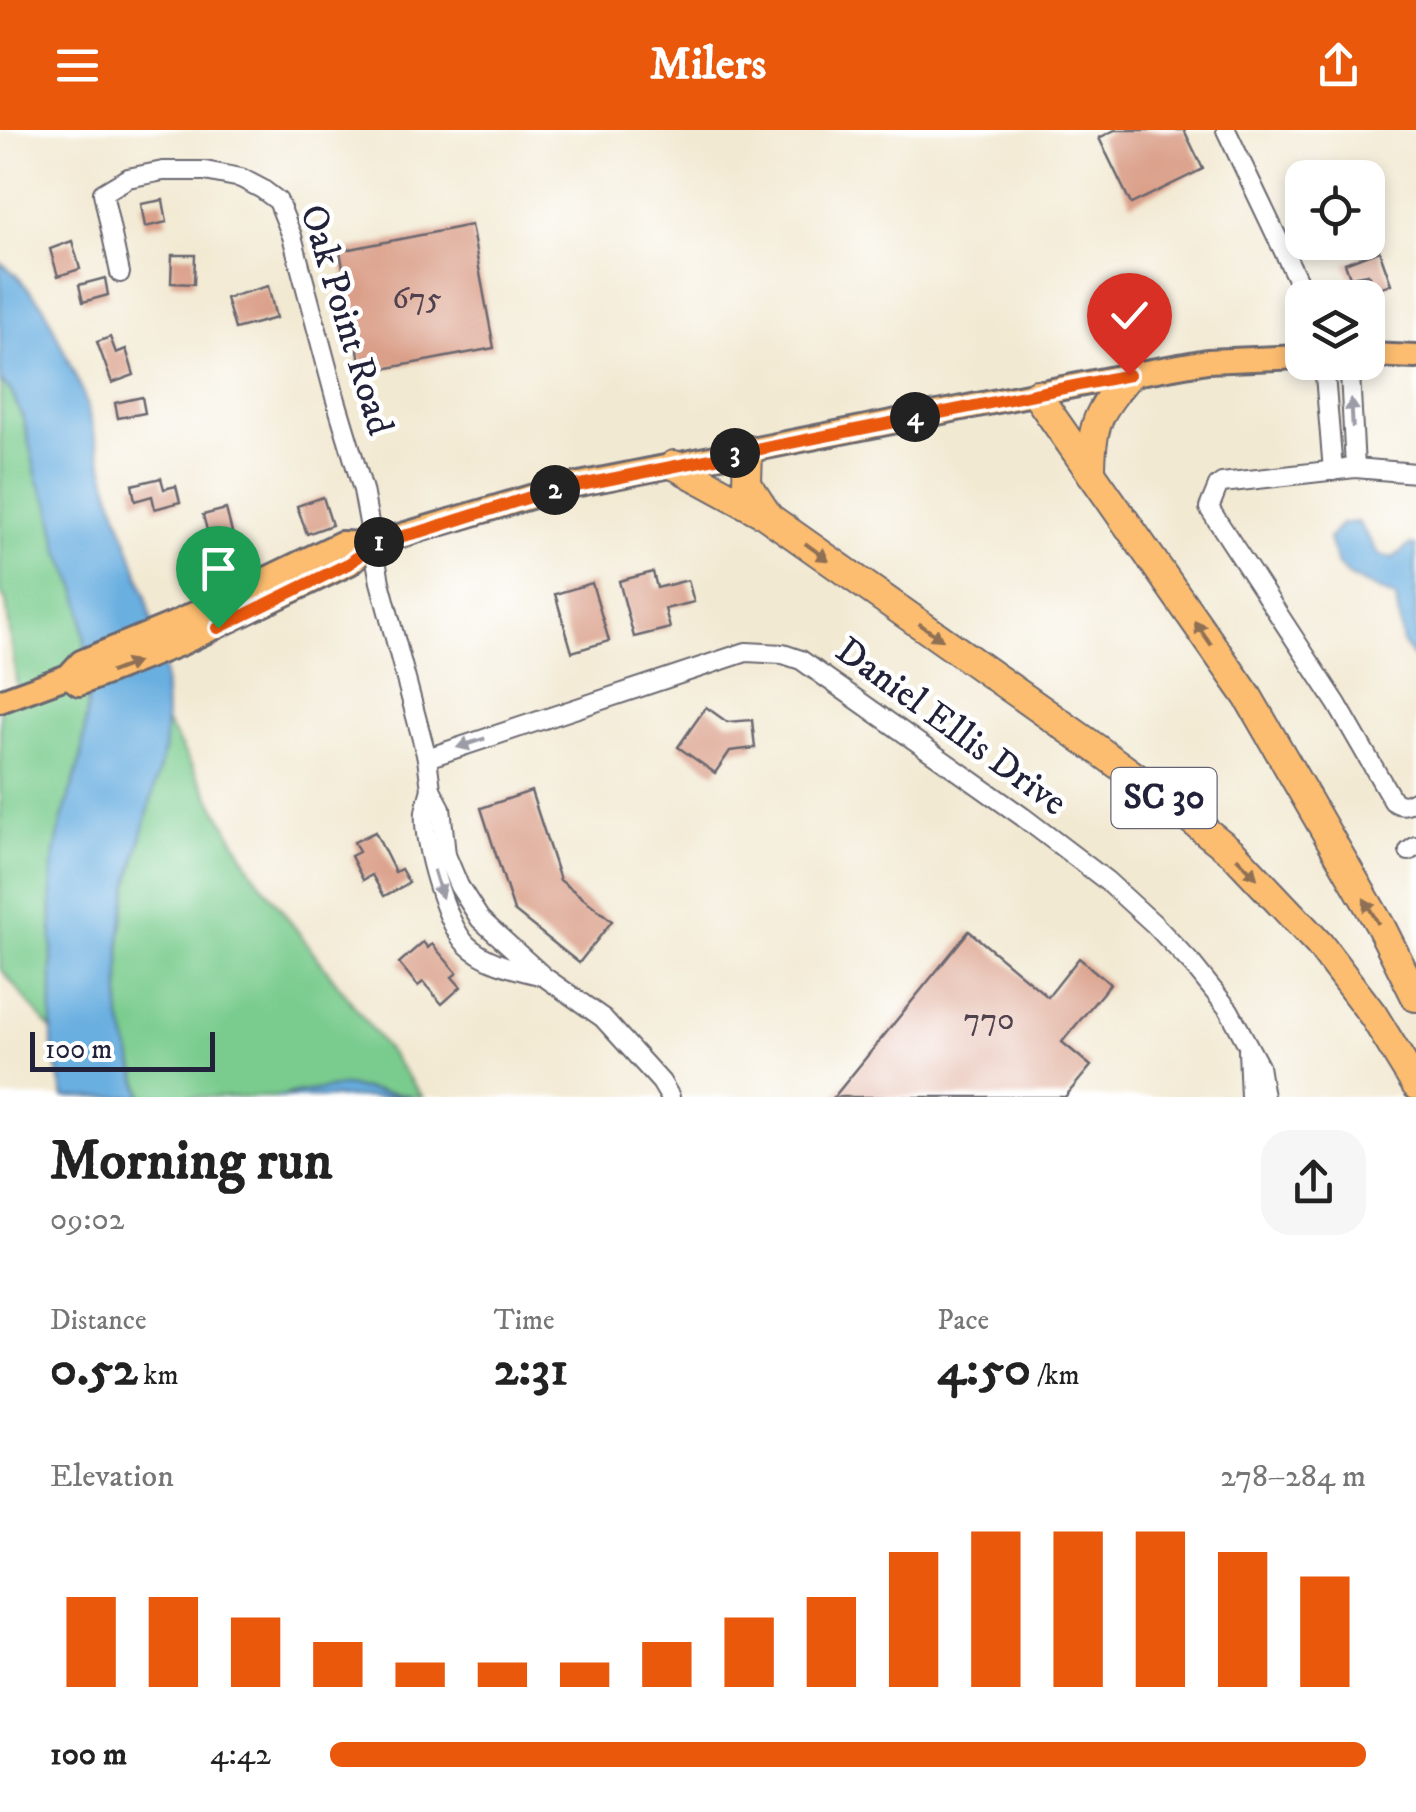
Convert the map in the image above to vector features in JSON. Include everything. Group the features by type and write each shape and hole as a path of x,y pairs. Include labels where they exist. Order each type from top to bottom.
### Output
{"highway":[{"path":"1092,473 1096,421 1129,375"},
{"path":"1036,394 1248,697 1380,926 1416,997"},
{"path":"748,450 747,484 770,518"},
{"name":"SC 30","path":"674,465 770,518 1098,748 1233,854 1319,944 1374,1015 1416,1085"}],"main road":[{"path":"1385,356 1416,357"},
{"path":"0,700 68,676 80,662 177,634 341,543 372,544 546,492 1129,375 1207,361 1285,358"}],"street":[{"path":"1226,130 1297,280"},
{"name":"Oak Point Road","path":"120,273 103,193 128,178 162,171 206,171 241,178 278,201 292,236 364,490 380,582 427,758 431,789"},
{"path":"1325,380 1333,471"},
{"path":"1350,380 1355,468"},
{"path":"1416,472 1355,468 1222,484 1209,508 1337,704 1393,801 1407,805 1416,800"},
{"name":"Daniel Ellis Drive","path":"427,758 746,652 783,654 801,660 1023,817 1107,881 1154,924 1229,1010 1259,1066 1264,1097"},
{"path":"431,789 424,815 434,879 465,944 488,959 543,976"},
{"path":"431,789 441,808 446,855 480,920 543,976 603,1018 670,1097"},
{"name":"Daniel Ellis Drive","path":"1248,1045 1250,1097"}],"green space":[{"path":"0,380 11,391 24,421 38,482 50,505 59,550 77,589 88,672 81,759 52,867 52,1031 0,968 0,700 18,695 6,601 0,592"},
{"path":"166,721 252,871 423,1097 344,1086 282,1097 143,1097 120,1016 120,940 128,888 164,751"}],"water":[{"path":"0,262 44,307 83,393 111,495 145,593 164,671 164,751 128,888 120,940 120,1016 142,1097 64,1097 52,1046 52,867 81,759 88,672 77,589 59,550 50,505 38,482 24,421 11,391 0,380"},
{"path":"1358,522 1379,555 1393,558 1410,545 1416,546 1416,661 1403,644 1396,598 1350,577 1338,565 1329,539 1341,524"},
{"path":"344,1086 411,1097 274,1097"}],"building":[{"path":"1115,130 1184,130 1203,169 1131,204 1099,138"},
{"path":"163,200 167,222 145,227 141,204"},
{"path":"471,225 494,348 362,373 340,251"},
{"path":"72,241 80,269 58,276 50,249"},
{"path":"172,255 195,255 194,284 171,283"},
{"path":"1383,260 1391,284 1385,286 1385,280 1371,280 1368,274 1350,277 1345,263"},
{"path":"105,278 108,295 83,302 79,285"},
{"path":"268,286 276,318 235,329 226,298"},
{"path":"110,337 116,353 126,349 134,375 112,383 97,342"},
{"path":"142,397 145,413 118,418 115,403"},
{"path":"161,478 164,489 176,486 180,502 155,509 152,496 135,501 132,485"},
{"path":"323,497 332,525 307,534 297,506"},
{"path":"226,509 232,532 209,538 203,515"},
{"path":"653,572 657,588 688,580 694,602 665,609 670,628 634,637 619,581"},
{"path":"592,583 609,641 572,652 555,594"},
{"path":"706,707 727,722 752,720 755,748 730,751 715,773 678,747"},
{"path":"531,791 560,880 612,921 579,963 514,911 481,808"},
{"path":"375,832 395,872 401,869 409,883 384,896 372,875 363,880 351,856 359,852 354,842"},
{"path":"969,931 1048,997 1079,958 1110,984 1062,1042 1091,1066 1065,1097 834,1097"},
{"path":"423,942 428,948 432,944 457,973 452,977 461,987 442,1004 423,982 418,986 399,963"}],"route":[{"path":"218,628 350,563 372,544 546,492 1129,375"}]}
